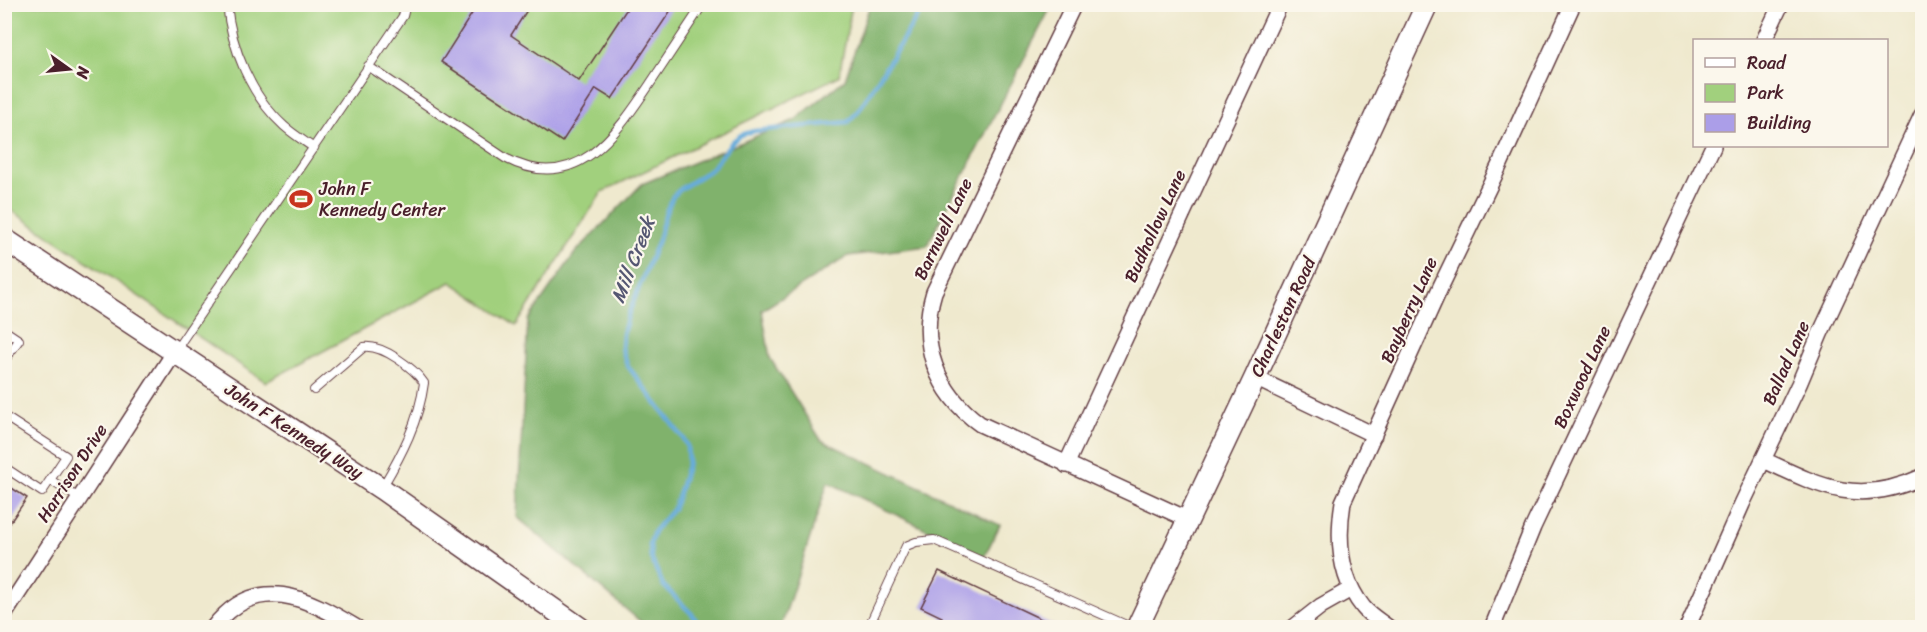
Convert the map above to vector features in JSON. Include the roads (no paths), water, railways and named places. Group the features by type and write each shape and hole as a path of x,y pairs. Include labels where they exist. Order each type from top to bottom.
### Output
{"street":[{"name":"Barnwell Lane","path":"1074,4 939,279 929,306 930,353 942,384 960,408 980,424 1187,519"},
{"name":"Budhollow Lane","path":"1066,465 1280,4"},
{"name":"Charleston Road","path":"1135,627 1255,378 1427,4"},
{"name":"Bayberry Lane","path":"1389,627 1364,609 1344,569 1339,547 1339,525 1343,502 1573,4"},
{"path":"1764,39 1781,4"},
{"name":"Ballad Lane","path":"1688,627 1820,334 1923,115"},
{"name":"Boxwood Lane","path":"1492,627 1533,527 1713,147"},
{"name":"John F Kennedy Way","path":"4,239 382,489 580,627"},
{"name":"Harrison Drive","path":"4,615 174,353"},
{"path":"1255,378 1374,435"},
{"path":"1764,460 1804,480 1841,491 1863,493 1886,490 1923,477"},
{"path":"1293,627 1321,606 1352,589"},
{"path":"213,627 228,611 246,600 267,594 290,596 312,603 357,627"}],"lane":[{"path":"226,4 234,44 252,85 268,109 284,126 314,148"},
{"path":"174,353 403,16 406,4"},
{"path":"368,66 515,164 539,169 564,168 596,151 617,132 703,4"},
{"path":"4,330 19,340 4,361"},
{"path":"314,390 364,347 372,346 381,349 418,375 424,383 422,400 405,448 382,489"},
{"path":"4,416 66,456 42,492 4,467"},
{"path":"50,480 79,498"},
{"path":"891,627 870,624 906,546 916,542 934,540 1135,627"}],"waterway":[{"name":"Mill Creek","path":"701,628 692,614 663,585 651,558 650,544 654,531 673,509 677,499 688,462 687,446 627,365 622,348 628,315 673,196 710,170 733,141 741,135 754,131 848,122 859,110 925,4"}],"place":[{"name":"John F Kennedy Center","path":"301,199"}]}
